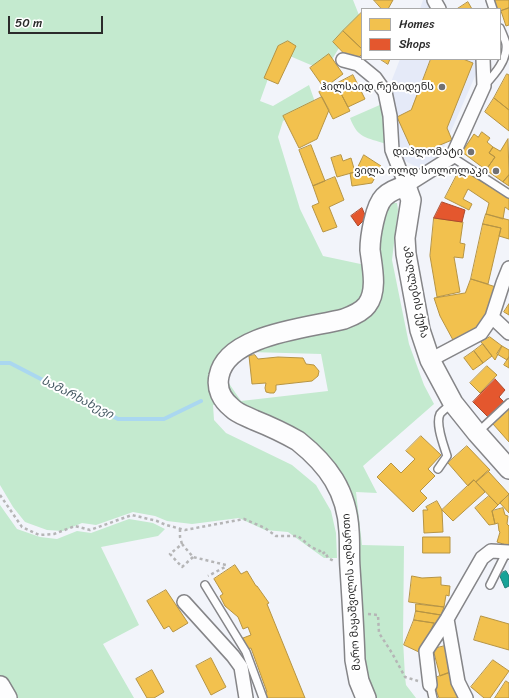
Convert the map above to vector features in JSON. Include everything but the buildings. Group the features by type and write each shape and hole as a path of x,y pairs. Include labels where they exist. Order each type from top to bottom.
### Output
{"main road":[{"name":"ამაღლების ქუჩა","path":"406,186 411,200 405,238 406,254 420,330 430,360 453,403 509,469"},
{"name":"მარო მაყაშვილის აღმართი","path":"366,698 359,681 355,660 349,530 344,502 340,490 330,472 307,448 298,441 233,410 222,397 218,388 218,380 220,372 229,356 248,344 275,334 344,319 353,316 367,305 371,298 373,281 370,249 371,231 375,218 383,198 395,189 406,186"},
{"path":"0,686 7,698"}],"street":[{"path":"343,60 358,64 375,78 385,92 390,116 392,150 406,186 452,157 484,86 483,60"},
{"path":"430,360 481,333 492,317 509,268"},
{"path":"492,317 509,333"},
{"path":"430,684 426,651 447,619 482,558 491,551 508,551"},
{"path":"184,602 233,656 241,667 246,698"},
{"path":"447,619 458,682 466,698"}],"lane":[{"path":"484,86 496,73 505,56 506,44 501,31"},
{"path":"452,157 509,194"},
{"path":"438,469 447,456 438,423 439,416 453,403"},
{"path":"477,433 509,403"},
{"path":"490,585 508,551"},
{"path":"205,582 246,652 263,698"},
{"path":"430,684 433,698"}],"path":[{"path":"0,495 22,527 39,535 54,534 75,526 90,530 132,515 185,530 244,519 265,528 276,536 298,536 322,554 325,552 328,558 336,563"},
{"path":"180,529 182,544 193,557 226,564 225,567 205,582"},
{"path":"182,544 170,554 182,567 193,557"},
{"path":"364,614 378,615 379,633 405,677 430,684"}],"shaded area":[{"path":"423,0 427,0 431,8 420,8"},
{"path":"400,60 478,60 480,65 440,156 432,162 419,168 407,162 400,155 395,140 388,90"}],"green space":[{"path":"0,0 353,0 359,15 325,71 278,51 260,101 273,106 309,85 315,102 283,121 278,137 300,209 323,256 370,266 377,231 387,203 397,203 398,210 392,260 409,344 424,385 434,404 363,466 377,493 356,492 362,545 404,546 403,640 405,677 406,685 416,698 366,698 350,564 330,472 227,404 213,405 214,420 226,433 292,465 316,485 331,511 336,533 337,558 324,558 288,532 265,530 239,518 192,524 167,521 155,516 133,512 96,525 82,523 63,531 47,530 25,522 13,507 0,485","holes":["250,352 321,354 328,391 241,401 228,382 233,360"]},
{"path":"382,104 386,144 360,134 356,130 350,118"},
{"path":"0,505 17,529 40,537 57,539 77,531 91,533 129,519 153,523 165,529 158,536 101,547 139,625 103,644 134,698 11,698 0,679"}],"waterway":[{"name":"სამარხახევი","path":"0,363 10,363 118,419 164,419 201,401"}],"place":[{"name":"ჰილსაიდ რეზიდენს","path":"442,87"},
{"name":"დიპლომატი","path":"471,152"},
{"name":"ვილა ოლდ სოლოლაკი","path":"496,171"}]}
